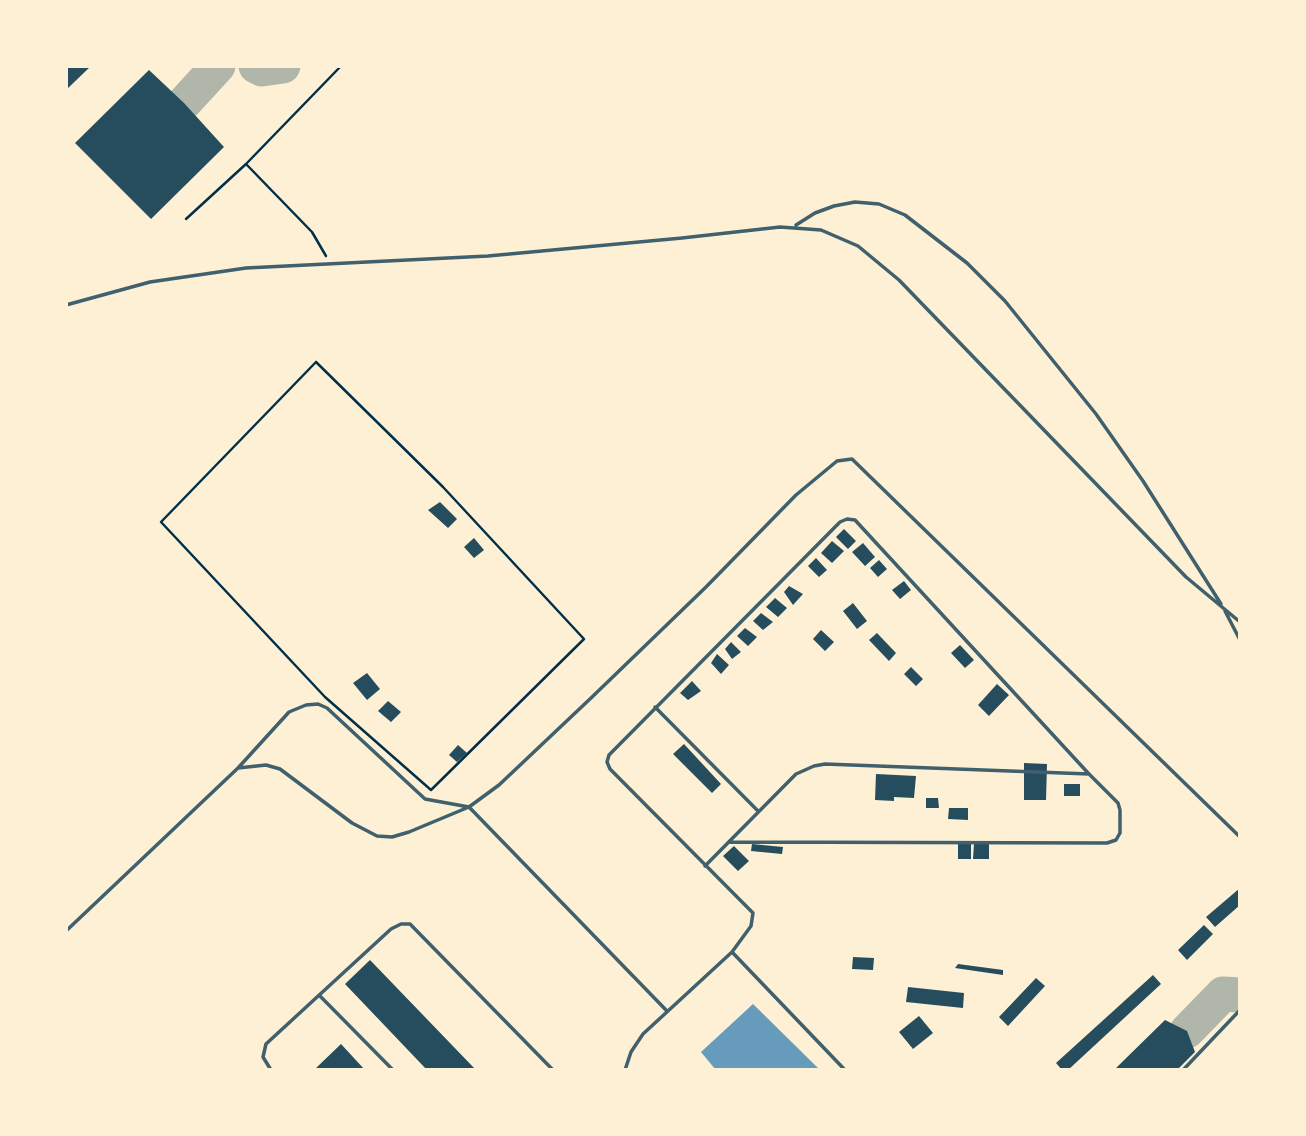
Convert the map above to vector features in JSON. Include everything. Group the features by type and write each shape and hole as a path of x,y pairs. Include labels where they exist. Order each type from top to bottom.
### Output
{"lane":[{"path":"794,226 815,213 834,206 855,202 879,204 905,215 967,263 1004,301 1096,414 1143,481 1224,608 1240,640"},
{"path":"66,305 150,282 246,268 488,256 794,226 821,230 858,246 898,280 1186,577 1240,622"},
{"path":"238,768 267,765 280,769 352,824 377,836 392,837 409,832 469,807 499,785 600,689 796,495 837,461 852,459 1240,837"},
{"path":"625,1069 631,1052 643,1034 732,952 751,926 753,913 610,769 607,762 609,755 840,522 855,520 1118,803 1120,810 1119,833 1116,840 1107,843 729,842"},
{"path":"66,931 238,768 289,712 306,705 318,704 327,708 425,799 469,807 666,1010"},
{"path":"655,707 758,811"},
{"path":"705,866 796,774 825,764 1089,774"},
{"path":"271,1069 263,1057 266,1044 391,929 401,924 410,924 553,1069"},
{"path":"732,952 845,1069"},
{"path":"319,995 393,1069"},
{"path":"1183,1069 1240,1010"}],"path":[{"path":"186,219 246,164 341,66"},
{"path":"246,164 312,232 320,242 329,265"},
{"path":"316,362 443,488 584,639 431,790 326,697 161,522 316,362"}],"water":[{"path":"753,1004 819,1069 715,1069 701,1052"}],"building":[{"path":"66,66 91,66 66,90"},
{"path":"149,70 224,147 151,219 75,143"},
{"path":"440,502 457,519 448,528 428,510"},
{"path":"844,529 856,541 848,549 836,537"},
{"path":"474,538 484,550 474,558 464,547"},
{"path":"832,541 844,551 832,563 821,553"},
{"path":"863,543 875,557 865,566 852,552"},
{"path":"816,558 827,570 819,577 808,566"},
{"path":"879,560 887,569 878,577 870,568"},
{"path":"904,581 911,590 900,599 892,590"},
{"path":"789,586 803,594 793,605 784,592"},
{"path":"775,598 787,608 778,617 766,607"},
{"path":"853,603 867,621 857,629 843,611"},
{"path":"761,613 773,622 763,630 753,621"},
{"path":"745,628 757,637 748,646 737,636"},
{"path":"821,630 834,642 825,651 813,639"},
{"path":"877,633 896,653 889,661 869,640"},
{"path":"731,642 741,652 732,659 725,649"},
{"path":"960,645 974,660 965,668 951,653"},
{"path":"717,654 729,665 721,674 711,663"},
{"path":"911,667 923,679 916,686 904,674"},
{"path":"367,673 380,689 367,700 353,683"},
{"path":"692,681 701,691 688,700 680,693"},
{"path":"997,684 1009,695 989,716 978,705"},
{"path":"388,701 401,712 391,722 378,711"},
{"path":"684,744 721,784 712,793 673,754"},
{"path":"458,745 467,753 457,762 449,755"},
{"path":"1024,763 1047,764 1046,800 1024,800"},
{"path":"876,774 916,776 914,798 875,800"},
{"path":"1064,784 1080,784 1080,796 1064,796"},
{"path":"926,798 938,798 939,808 926,808"},
{"path":"949,808 968,808 968,820 948,819"},
{"path":"752,844 783,847 782,854 751,851"},
{"path":"958,844 971,844 971,859 958,859"},
{"path":"974,844 989,844 989,859 973,859"},
{"path":"734,846 749,861 738,871 723,856"},
{"path":"1240,888 1240,905 1215,927 1206,917"},
{"path":"1204,925 1213,934 1187,960 1178,950"},
{"path":"853,957 874,958 873,970 852,969"},
{"path":"370,960 476,1070 427,1070 345,984"},
{"path":"958,964 1003,970 1003,975 955,968"},
{"path":"1153,975 1161,984 1068,1070 1062,1070 1056,1063"},
{"path":"1036,978 1045,986 1008,1026 999,1017"},
{"path":"908,987 964,993 963,1008 906,1002"},
{"path":"919,1016 933,1033 913,1049 899,1032"},
{"path":"1165,1020 1187,1031 1195,1052 1177,1070 1114,1070"},
{"path":"341,1044 365,1070 316,1068"}],"taxiway":[{"path":"184,103 218,66"},
{"path":"256,66 262,69 283,66"},
{"path":"1187,1031 1223,994 1240,995"}]}
